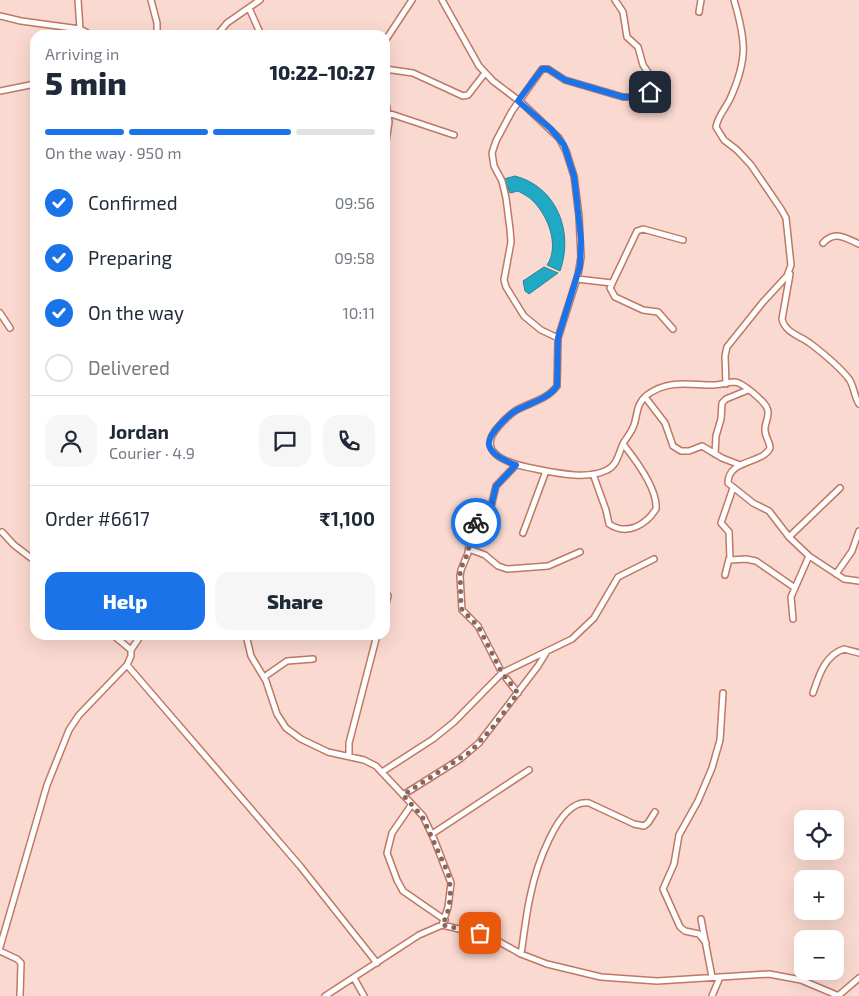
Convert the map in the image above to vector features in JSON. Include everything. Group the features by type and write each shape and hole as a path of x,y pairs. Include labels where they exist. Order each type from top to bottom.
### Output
{"street":[{"path":"0,16 21,21 80,29 78,0"},
{"path":"151,0 157,30"},
{"path":"222,30 227,23 260,0"},
{"path":"390,33 412,0"},
{"path":"442,0 449,10 471,55 485,73 551,129 566,151 574,176 581,240 580,266 558,338 557,386 551,393 507,417 489,441 489,445 494,452 516,465 546,471 593,474 608,470 614,465 634,424 638,405 645,397 655,391 676,384 726,384 735,382 748,390 767,408 768,416 764,429 770,448 768,453 740,465 728,478 728,484 753,503 769,511 789,537 809,556 844,579 859,580"},
{"path":"558,338 541,330 524,316 506,287 505,273 511,242 506,198 502,181 494,166 493,148 518,101 542,69 548,69 565,80 623,97 636,97 650,92 653,80 641,62 638,47 627,37 623,12 614,0"},
{"path":"699,12 701,0"},
{"path":"734,0 744,35 745,50 737,80 716,127 724,140 752,165 786,218 791,265 782,318 783,324 793,333 812,344 840,369 850,380 859,404"},
{"path":"249,8 259,30"},
{"path":"390,70 412,73 463,96 468,95 485,73"},
{"path":"0,91 30,85"},
{"path":"390,114 454,135"},
{"path":"673,329 655,310 643,310 615,297 611,292 612,283 637,231 643,230 683,240"},
{"path":"823,243 829,236 834,235 859,244"},
{"path":"726,384 725,356 728,347 790,271"},
{"path":"577,280 612,283"},
{"path":"0,313 10,328"},
{"path":"715,454 722,403 726,399 748,390"},
{"path":"645,397 665,423 673,446 681,451 689,451 702,446 740,465"},
{"path":"593,474 609,524 623,529 634,528 647,520 656,509 655,497 645,475 623,444"},
{"path":"516,465 496,486 490,511 473,526 469,549 460,576 462,610 478,626 502,673 518,693"},
{"path":"523,533 546,471"},
{"path":"725,574 729,559 729,532 721,523 733,488"},
{"path":"789,537 840,488"},
{"path":"836,574 852,551 859,531"},
{"path":"2,532 14,545 30,556"},
{"path":"469,549 485,555 498,566 507,570 548,566 580,552"},
{"path":"793,619 791,597 809,556"},
{"path":"382,772 433,739 454,722 502,673 572,639 588,625 618,578 654,559"},
{"path":"729,559 733,561 746,559 756,561 795,588"},
{"path":"119,640 131,650"},
{"path":"0,946 47,785 69,730 79,715 127,664 131,656 131,650 138,640"},
{"path":"247,640 252,656 264,677 277,714 286,728 302,739 328,752 370,763 382,772 422,816 432,834 451,883 450,898 442,925"},
{"path":"349,756 349,743 376,640"},
{"path":"813,693 819,674 832,656 844,649 859,653"},
{"path":"403,795 470,752 518,693 546,652"},
{"path":"264,677 287,661 313,659"},
{"path":"127,664 300,866 377,963"},
{"path":"706,943 699,934 685,931 680,927 663,889 674,864 678,835 698,802 712,768 720,740 723,692"},
{"path":"432,834 530,770"},
{"path":"521,954 534,881 548,843 561,818 569,809 575,804 588,803 634,824 644,826 648,824 656,812"},
{"path":"412,804 392,833 387,846 387,853 396,880 403,891 445,920"},
{"path":"701,919 712,977"},
{"path":"325,996 418,935 442,925 489,936 521,954 547,964 601,977 657,981 745,974 785,976 820,986 838,996 859,978"},
{"path":"0,951 21,963 20,996"},
{"path":"712,996 720,977"},
{"path":"354,978 364,996"}],"water":[{"path":"515,176 530,182 542,190 558,213 565,241 560,271 547,265 551,257 552,240 547,222 538,206 518,191 510,193 504,179"},
{"path":"544,267 558,273 529,294 525,291 523,281"}],"way so far":[{"path":"476,523 471,530 468,553 460,570 462,610 478,626 502,673 518,693 494,726 470,752 403,795 422,816 432,834 451,883 450,898 442,925 480,933"}],"route":[{"path":"476,523 490,511 496,486 516,465 507,462 490,448 489,443 496,429 507,417 551,393 557,386 558,338 578,275 581,257 574,176 564,145 551,129 518,101 542,69 548,69 565,80 616,93 623,97 636,97 650,92"}]}
